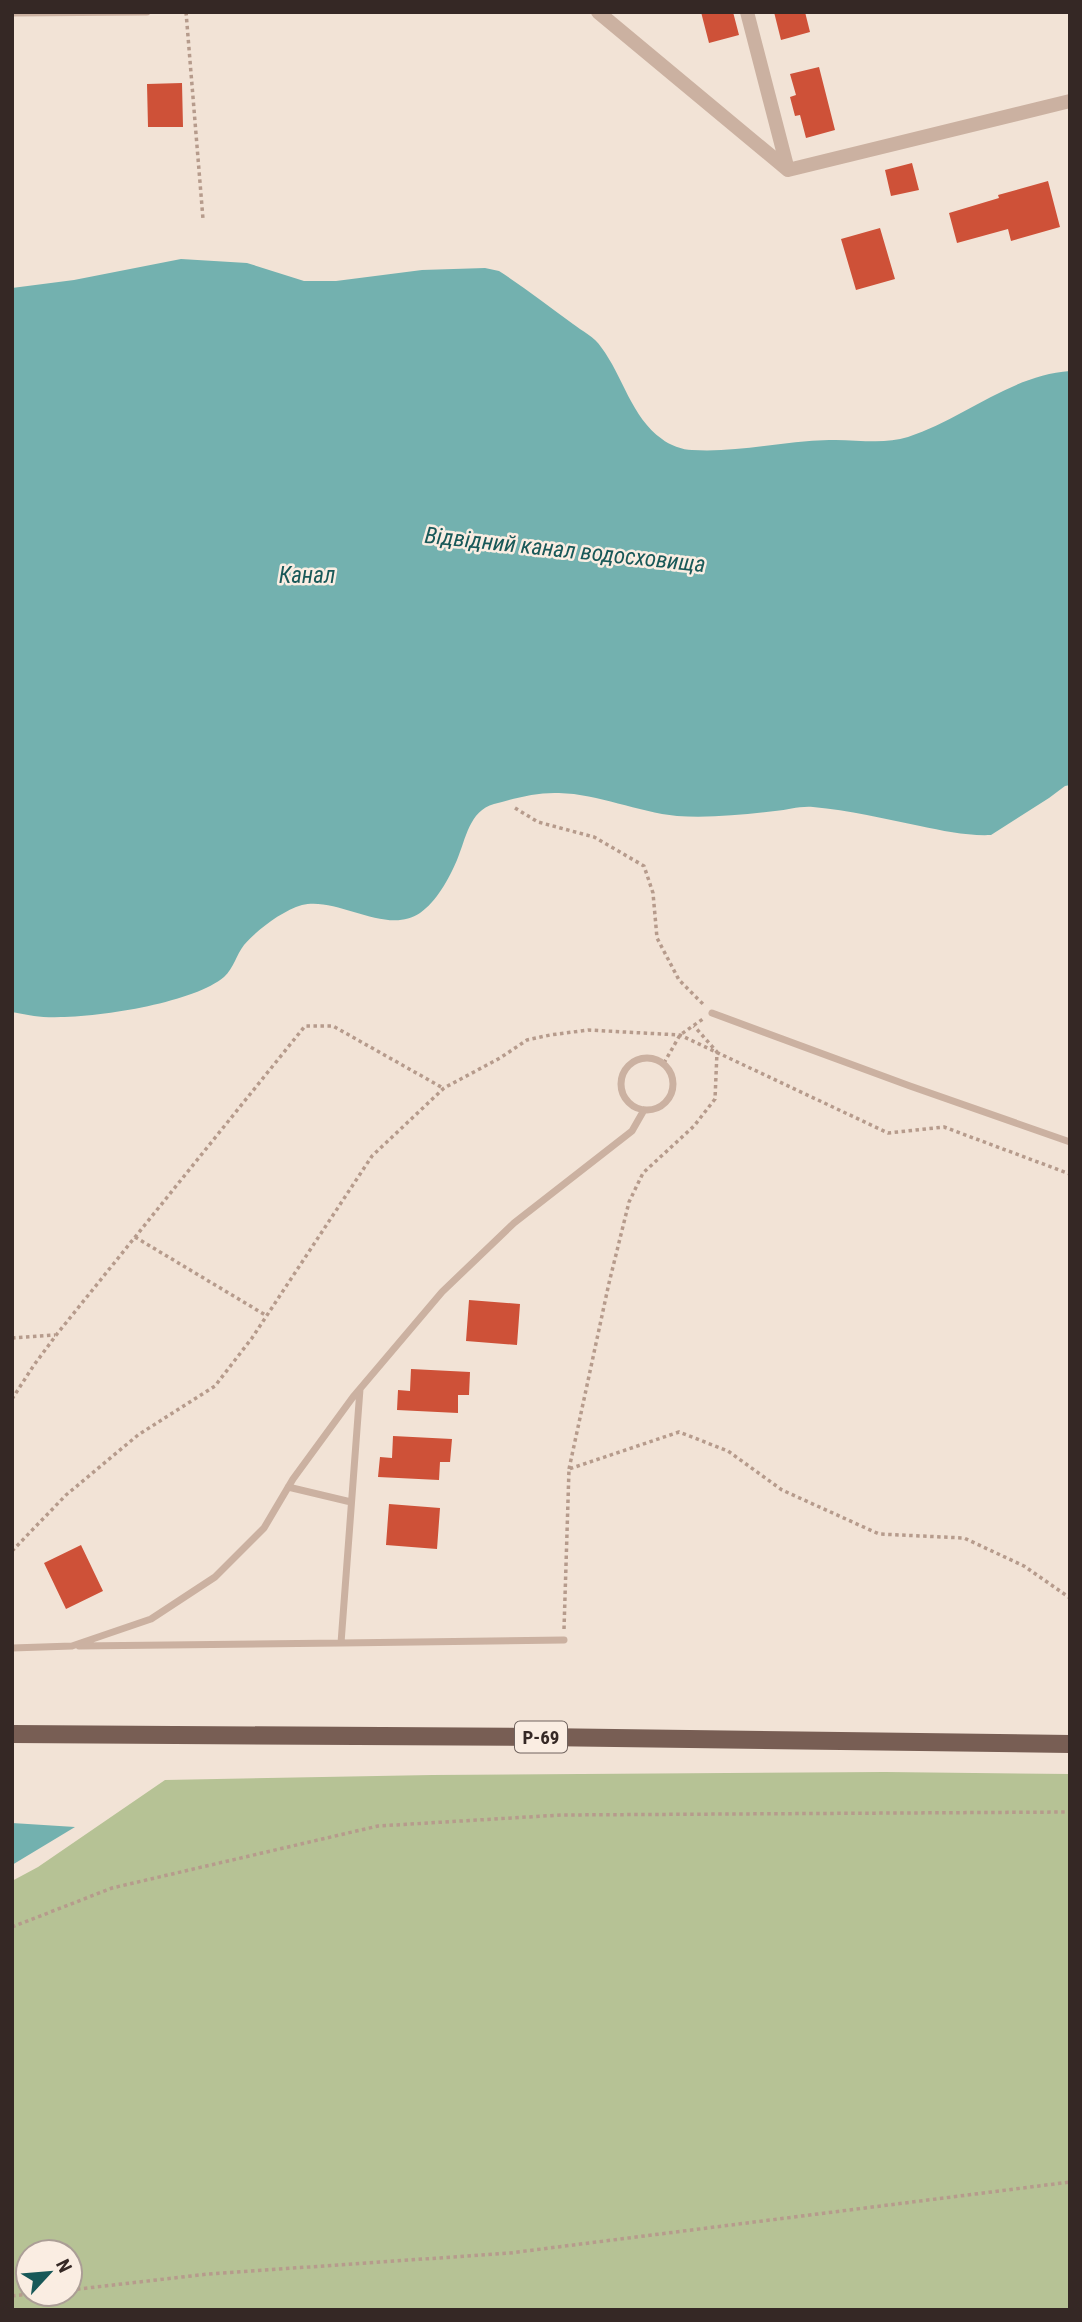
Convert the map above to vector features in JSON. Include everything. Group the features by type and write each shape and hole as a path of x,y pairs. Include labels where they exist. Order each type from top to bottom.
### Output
{"main road":[{"name":"Р-69","path":"12,1734 1070,1744"}],"street":[{"path":"598,12 788,170"},
{"path":"747,12 788,170"},
{"path":"788,170 1070,101"}],"lane":[{"path":"12,13 147,12"},
{"path":"712,1013 1070,1142"},
{"path":"647,1057 664,1063 673,1077 671,1094 660,1106 643,1110 628,1102 621,1086 625,1069 639,1058 647,1057"},
{"path":"72,1646 151,1619 215,1577 264,1528 288,1487 360,1389 442,1293 514,1223 632,1131 643,1110"},
{"path":"341,1643 360,1389"},
{"path":"288,1487 351,1502"},
{"path":"12,1648 564,1640"}],"path":[{"path":"186,12 203,219"},
{"path":"515,808 538,822 594,837 644,866 653,893 657,938 679,980 712,1013 680,1035 664,1063"},
{"path":"12,1399 57,1335 305,1026 332,1026 444,1088"},
{"path":"564,1640 569,1469 608,1283 629,1202 643,1173 694,1126 715,1099 717,1052 694,1026"},
{"path":"12,1551 66,1496 138,1435 215,1386 267,1316 372,1156 444,1088 527,1040 588,1030 680,1035 888,1133 944,1127 1070,1174"},
{"path":"135,1237 267,1316"},
{"path":"12,1338 57,1335"},
{"path":"569,1469 679,1433 728,1451 782,1490 878,1534 964,1538 1024,1566 1070,1598"},
{"path":"12,1927 112,1888 378,1826 561,1815 1070,1812"},
{"path":"84,2288 208,2274 510,2253 1070,2182"}],"green space":[{"path":"885,1772 1070,1774 1070,2310 12,2310 12,1881 38,1867 165,1780 432,1775"}],"water":[{"name":"Канал","path":"181,259 247,263 304,281 336,281 422,270 485,268 499,271 595,340 609,358 635,408 651,430 668,443 688,450 726,450 812,441 879,441 908,437 1028,380 1070,371 1070,785 991,835 956,833 853,812 813,807 689,817 662,814 574,794 535,794 494,804 479,813 442,890 420,913 407,919 377,918 331,906 302,905 279,916 256,933 244,945 224,977 186,996 104,1014 53,1017 12,1012 12,288 74,280"},
{"path":"12,1823 75,1827 12,1865"}],"building":[{"path":"701,12 733,12 739,35 709,43"},
{"path":"774,12 805,12 810,32 781,40"},
{"path":"819,67 835,130 806,138 800,115 795,116 790,97 796,95 790,74"},
{"path":"182,83 183,127 148,127 147,84"},
{"path":"912,163 919,190 891,196 885,170"},
{"path":"1048,181 1060,227 1011,241 1008,229 957,243 949,213"},
{"path":"880,228 895,279 856,290 841,239"},
{"path":"469,1300 520,1304 517,1345 466,1341"},
{"path":"411,1369 470,1372 469,1395 458,1395 458,1413 397,1410 398,1390 410,1391"},
{"path":"393,1436 452,1439 450,1462 440,1462 439,1480 378,1477 380,1457 392,1458"},
{"path":"389,1504 440,1508 437,1549 386,1545"},
{"path":"81,1545 103,1591 66,1609 44,1563"}],"water label":[{"name":"Відвідний канал водосховища","path":"565,550"}]}
